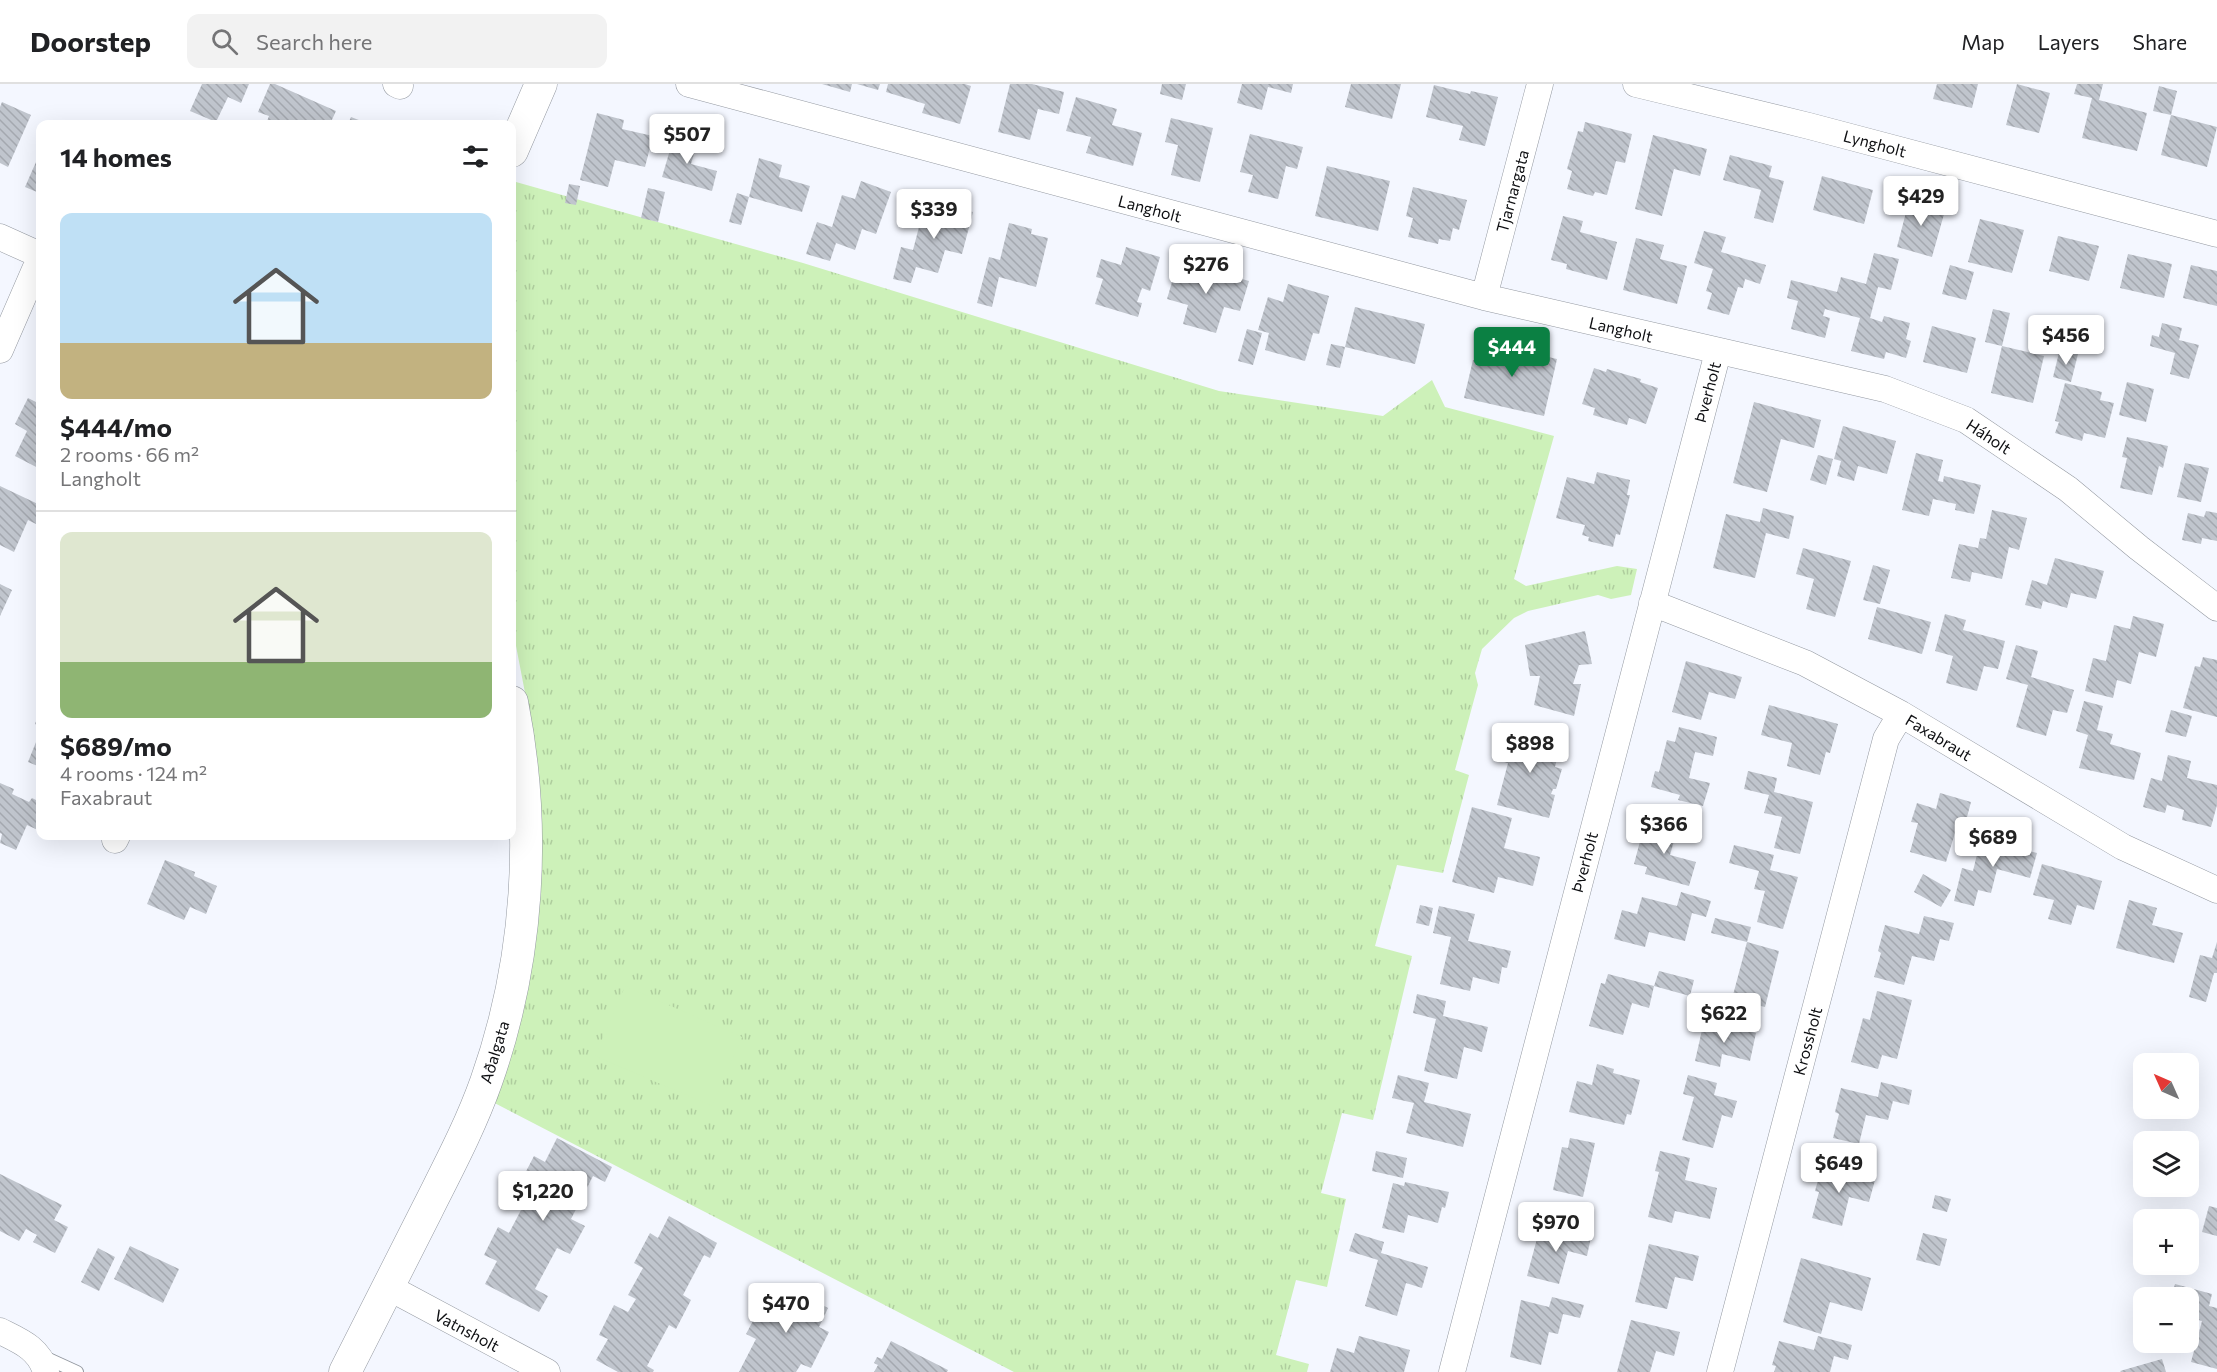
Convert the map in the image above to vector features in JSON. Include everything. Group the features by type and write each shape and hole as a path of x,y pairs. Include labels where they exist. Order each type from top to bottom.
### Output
{"street":[{"path":"516,142 541,84"},
{"name":"Langholt","path":"689,84 1484,297 1718,352"},
{"name":"Tjarnargata","path":"1484,297 1540,84"},
{"name":"Lyngholt","path":"1636,84 1809,126 2217,234"},
{"path":"0,237 36,254"},
{"path":"0,350 36,265"},
{"name":"Þverholt","path":"1452,1372 1718,352"},
{"name":"Háholt","path":"1718,352 1885,389 1966,420 2068,489 2217,608"},
{"name":"Faxabraut","path":"1652,603 1805,663 1900,714 2115,843 2217,890"},
{"name":"Krossholt","path":"1720,1372 1886,739 1900,714"},
{"name":"Aðalgata","path":"345,1372 468,1128 501,1034 513,985 520,936 526,851 522,766 516,728"},
{"name":"Vatnsholt","path":"388,1287 547,1372"},
{"path":"0,1331 22,1342 42,1363"}],"lane":[{"path":"42,1363 77,1372"}],"green space":[{"path":"516,182 803,263 1219,391 1383,416 1432,380 1445,407 1554,436 1514,579 1526,586 1617,566 1637,569 1631,595 1611,599 1598,595 1528,611 1514,618 1482,649 1475,673 1478,685 1455,770 1469,775 1443,873 1397,865 1375,946 1412,956 1373,1120 1342,1113 1321,1193 1346,1199 1327,1287 1296,1280 1276,1355 1309,1364 1307,1372 1014,1372 481,1096 520,982 531,724 516,646"},
{"path":"625,986 742,1037 712,1106 595,1056"}],"building":[{"path":"202,84 249,84 241,103 228,97 217,120 211,120 190,111"},
{"path":"270,84 275,84 336,111 332,120 268,120 269,116 258,112"},
{"path":"822,84 852,84 850,92"},
{"path":"857,84 880,84 878,90"},
{"path":"888,84 965,84 971,86 960,124 922,113 925,104 886,92"},
{"path":"1010,84 1032,84 1064,92 1059,114 1038,109 1030,140 998,132"},
{"path":"1162,84 1186,84 1182,100 1160,94"},
{"path":"1242,84 1293,84 1291,93 1268,87 1262,110 1237,103"},
{"path":"1351,84 1401,84 1392,119 1345,107"},
{"path":"1937,84 1978,84 1972,108 1933,99"},
{"path":"2017,84 2050,93 2039,133 2006,125"},
{"path":"2077,84 2103,84 2099,100 2147,113 2137,151 2082,138 2092,98 2074,94"},
{"path":"1434,85 1470,94 1471,91 1498,97 1485,146 1459,140 1463,126 1426,117"},
{"path":"2159,86 2177,91 2171,115 2153,111"},
{"path":"1076,97 1117,109 1112,125 1142,133 1133,166 1086,153 1091,137 1066,131"},
{"path":"2,102 31,115 8,167 0,163 0,107"},
{"path":"597,113 624,120 622,129 653,136 645,167 615,160 608,187 580,180"},
{"path":"2171,115 2217,127 2207,167 2161,155"},
{"path":"1171,118 1213,128 1200,182 1171,175 1178,145 1165,142"},
{"path":"1585,122 1632,134 1625,163 1616,161 1607,195 1595,192 1593,196 1567,189 1572,171 1567,169 1578,131 1583,132"},
{"path":"675,133 698,140 691,164 717,171 712,191 662,177"},
{"path":"1250,134 1303,147 1297,169 1286,166 1278,199 1248,192 1253,175 1240,172"},
{"path":"1653,135 1707,149 1700,176 1674,169 1662,216 1635,209"},
{"path":"1730,155 1772,166 1769,177 1784,181 1773,223 1754,218 1761,190 1723,180"},
{"path":"759,158 782,165 779,177 810,186 802,212 749,197"},
{"path":"36,162 36,192 25,187"},
{"path":"1327,166 1390,181 1378,231 1315,216"},
{"path":"1822,176 1873,190 1864,224 1813,210"},
{"path":"861,181 891,192 876,234 862,229 855,250 836,243 830,261 806,254 817,222 832,227 842,195 855,199"},
{"path":"569,184 580,186 576,205 565,203"},
{"path":"1413,187 1467,200 1459,230 1453,228 1450,241 1439,239 1438,244 1408,237 1413,218 1406,216"},
{"path":"648,188 665,192 658,222 641,218"},
{"path":"737,193 749,197 741,225 729,222"},
{"path":"1910,197 1946,207 1932,257 1897,247"},
{"path":"926,200 973,212 962,254 945,250 938,273 916,267 911,283 893,279 901,247 913,250"},
{"path":"1563,216 1583,221 1580,232 1617,242 1607,280 1566,269 1567,264 1551,260"},
{"path":"1980,219 2024,230 2012,273 1968,262"},
{"path":"1009,223 1032,229 1031,234 1048,238 1036,287 999,277 992,307 977,303 989,257 1000,260"},
{"path":"1704,231 1726,237 1721,252 1766,265 1760,284 1745,279 1743,288 1738,287 1729,315 1707,309 1712,293 1706,291 1713,269 1694,263"},
{"path":"2058,236 2099,246 2089,281 2049,271"},
{"path":"1636,238 1664,245 1660,259 1687,266 1677,304 1623,290"},
{"path":"1126,247 1160,257 1150,291 1142,288 1137,302 1142,303 1138,317 1095,304 1103,279 1096,277 1101,259 1121,265"},
{"path":"1874,253 1899,259 1891,290 1878,287 1870,318 1882,322 1884,316 1910,323 1906,339 1911,341 1906,358 1886,352 1884,359 1851,351 1860,318 1825,309 1823,316 1830,318 1825,338 1791,329 1798,301 1787,298 1791,280 1837,292 1841,277 1866,284"},
{"path":"2128,254 2172,264 2164,298 2120,288"},
{"path":"1177,265 1191,269 1193,265 1249,281 1240,311 1224,307 1216,333 1183,324 1188,305 1167,299"},
{"path":"1950,265 1974,272 1966,300 1942,294"},
{"path":"2191,265 2217,271 2217,306 2183,298"},
{"path":"1288,284 1329,296 1319,334 1313,333 1305,361 1265,350 1269,333 1258,330 1268,297 1283,302"},
{"path":"1355,307 1425,324 1415,364 1345,347"},
{"path":"1993,309 2010,313 2002,346 1985,342"},
{"path":"2162,323 2182,328 2179,340 2199,345 2189,379 2170,374 2175,353 2150,346 2152,335 2159,337"},
{"path":"1932,326 1976,338 1967,373 1923,362"},
{"path":"1247,329 1262,333 1253,365 1238,361"},
{"path":"1492,336 1532,345 1531,353 1557,359 1544,416 1464,398 1473,360 1487,363"},
{"path":"1331,344 1345,347 1340,368 1326,365"},
{"path":"2002,346 2044,356 2033,403 1991,393"},
{"path":"2060,349 2078,354 2071,382 2053,377"},
{"path":"1594,368 1606,372 1607,369 1641,379 1640,382 1658,388 1646,424 1629,418 1627,425 1593,415 1595,408 1582,404"},
{"path":"2127,382 2154,389 2146,422 2119,415"},
{"path":"2065,383 2102,392 2100,400 2114,403 2105,438 2084,433 2082,441 2055,433 2059,422 2055,421"},
{"path":"28,398 36,402 36,467 15,456 27,431 15,424"},
{"path":"1754,402 1821,420 1814,448 1781,439 1767,492 1733,483"},
{"path":"1843,426 1896,441 1887,474 1858,466 1854,481 1837,476 1841,461 1834,459"},
{"path":"2127,437 2168,446 2163,468 2159,466 2152,495 2120,488 2127,458 2122,457"},
{"path":"1916,453 1943,460 1938,481 1943,482 1944,476 1981,485 1974,514 1955,510 1956,504 1933,499 1929,516 1902,510"},
{"path":"1818,455 1833,459 1826,485 1810,480"},
{"path":"2185,463 2209,468 2201,502 2177,497"},
{"path":"1597,472 1630,480 1627,495 1630,495 1620,535 1616,534 1613,547 1588,541 1589,537 1582,535 1585,525 1556,518 1567,477 1594,484"},
{"path":"0,486 36,503 36,524 28,520 14,552 0,545"},
{"path":"1763,508 1794,516 1789,539 1766,533 1755,578 1713,568 1726,514 1760,522"},
{"path":"1992,510 2027,518 2019,550 2009,547 2002,579 1972,572 1970,582 1951,578 1959,544 1978,548 1980,538 1986,539"},
{"path":"2206,511 2217,513 2217,541 2202,538 2201,544 2182,540 2188,513 2204,517"},
{"path":"1803,548 1851,561 1835,617 1806,609 1814,579 1796,574"},
{"path":"2055,558 2104,571 2096,599 2071,593 2067,608 2043,601 2041,609 2025,605 2032,580 2047,585"},
{"path":"1873,565 1890,570 1880,604 1863,600"},
{"path":"0,584 12,590 0,616"},
{"path":"1877,607 1931,622 1922,654 1868,639"},
{"path":"1945,614 1966,620 1963,630 2005,641 1998,669 1984,666 1977,691 1946,683 1953,656 1935,651"},
{"path":"2133,616 2164,624 2156,657 2139,652 2131,684 2117,680 2113,698 2085,691 2093,658 2106,661 2114,625 2130,629"},
{"path":"1585,631 1592,664 1579,665 1573,684 1581,684 1574,716 1534,705 1540,676 1530,676 1525,645"},
{"path":"2016,645 2038,651 2031,677 2074,690 2067,713 2053,710 2046,736 2016,727 2028,685 2006,679"},
{"path":"2203,657 2217,660 2217,717 2183,708 2195,666 2200,667"},
{"path":"1686,661 1742,677 1735,699 1709,692 1701,720 1672,712"},
{"path":"2084,701 2103,706 2097,730 2113,734 2110,744 2141,753 2134,780 2079,768 2088,735 2076,731"},
{"path":"1769,705 1838,724 1830,753 1826,752 1820,775 1787,766 1792,743 1761,735"},
{"path":"2171,710 2192,716 2186,737 2165,732"},
{"path":"1679,727 1717,737 1713,756 1695,752 1689,778 1710,783 1703,806 1678,800 1680,795 1651,787 1655,771 1659,772 1667,740 1675,742"},
{"path":"1512,730 1561,743 1555,767 1562,769 1556,789 1553,789 1551,794 1555,795 1549,818 1497,805 1508,763 1504,762"},
{"path":"36,742 36,765 28,762"},
{"path":"2168,755 2191,761 2187,778 2217,785 2217,805 2211,827 2182,820 2184,810 2167,805 2165,813 2143,807 2151,778 2162,781"},
{"path":"1748,771 1777,778 1774,792 1813,802 1800,854 1774,848 1782,817 1764,813 1769,795 1744,789"},
{"path":"0,783 14,789 12,794 29,802 32,798 36,800 36,829 27,825 16,850 0,843 2,834 0,833"},
{"path":"1940,793 1971,802 1963,832 1956,830 1946,862 1910,852 1918,823 1911,822 1917,803 1936,809"},
{"path":"1472,807 1512,818 1504,848 1540,857 1533,886 1498,877 1494,893 1452,882"},
{"path":"1659,818 1679,823 1670,855 1696,862 1689,886 1645,874 1647,867 1634,864 1643,830 1654,833"},
{"path":"1996,837 2019,843 2018,848 2037,853 2030,878 1997,869 1991,893 1978,890 1974,906 1954,901 1962,868 1973,871 1981,838 1995,841"},
{"path":"1734,845 1774,855 1770,870 1798,877 1783,929 1757,922 1765,891 1754,889 1759,871 1729,863"},
{"path":"165,860 195,872 194,876 217,886 206,914 190,907 184,920 147,904"},
{"path":"2042,864 2102,881 2094,910 2077,905 2071,925 2048,919 2054,900 2033,895"},
{"path":"1923,874 1951,890 1941,907 1914,892"},
{"path":"1681,892 1711,901 1706,917 1692,913 1685,941 1649,932 1645,947 1614,939 1622,910 1637,914 1642,897 1677,906"},
{"path":"2129,900 2157,908 2152,925 2183,933 2174,963 2116,948"},
{"path":"1420,905 1433,908 1429,926 1416,923"},
{"path":"1439,906 1475,914 1468,941 1511,951 1507,968 1502,967 1499,984 1473,977 1470,991 1440,984 1451,937 1433,933"},
{"path":"1924,916 1954,923 1949,941 1940,939 1934,961 1912,956 1904,985 1874,977 1881,953 1878,951 1885,925 1919,934"},
{"path":"1715,918 1751,927 1747,942 1711,933"},
{"path":"1747,942 1779,951 1765,1007 1732,999"},
{"path":"2217,942 2217,973 2214,973 2206,1002 2189,997 2200,955 2212,958"},
{"path":"1659,971 1694,980 1690,996 1654,986"},
{"path":"1608,974 1654,986 1649,1008 1632,1003 1623,1035 1589,1026 1601,983 1605,984"},
{"path":"1877,991 1912,1000 1897,1059 1882,1055 1878,1069 1851,1062 1863,1018 1870,1020"},
{"path":"1417,994 1446,1001 1443,1016 1488,1027 1482,1052 1464,1047 1457,1079 1424,1071 1436,1019 1413,1013"},
{"path":"1704,1021 1756,1033 1750,1061 1722,1054 1720,1067 1695,1061"},
{"path":"1597,1064 1614,1069 1613,1073 1640,1080 1631,1115 1627,1114 1624,1125 1569,1112 1577,1081 1592,1085"},
{"path":"1398,1075 1429,1083 1424,1102 1471,1114 1463,1147 1406,1133 1414,1103 1392,1098"},
{"path":"1688,1075 1717,1083 1714,1095 1737,1101 1732,1118 1722,1115 1713,1148 1682,1140 1694,1097 1683,1094"},
{"path":"1881,1082 1912,1090 1909,1105 1893,1101 1888,1120 1866,1115 1859,1144 1833,1138 1839,1114 1835,1112 1841,1088 1878,1097"},
{"path":"557,1138 612,1167 605,1182 593,1176 571,1219 585,1226 570,1254 557,1248 535,1289 548,1296 539,1312 485,1284 497,1261 484,1255 498,1227 509,1233 532,1189 520,1183 534,1156 545,1162"},
{"path":"1570,1138 1595,1143 1583,1197 1553,1190 1562,1147 1568,1148"},
{"path":"1376,1151 1407,1158 1403,1178 1372,1171"},
{"path":"1660,1151 1690,1158 1685,1180 1717,1188 1710,1219 1675,1211 1672,1223 1648,1217 1659,1172 1655,1171"},
{"path":"1822,1166 1875,1180 1869,1202 1849,1197 1842,1226 1812,1218 1819,1192 1815,1191"},
{"path":"0,1174 62,1205 54,1220 68,1227 55,1253 33,1242 37,1235 26,1229 19,1241 0,1231"},
{"path":"1405,1182 1449,1192 1438,1223 1408,1215 1404,1233 1382,1228 1393,1183 1404,1186"},
{"path":"1935,1195 1951,1199 1947,1212 1932,1208"},
{"path":"2209,1206 2217,1208 2217,1236 2202,1232"},
{"path":"669,1216 717,1243 710,1258 704,1255 683,1295 691,1300 676,1329 669,1325 647,1366 654,1370 653,1372 618,1372 596,1360 608,1339 599,1335 614,1305 628,1312 636,1299 628,1295 643,1268 634,1263 650,1233 658,1238"},
{"path":"1546,1224 1591,1237 1587,1256 1568,1251 1559,1284 1527,1276 1538,1235 1543,1236"},
{"path":"1355,1233 1384,1242 1381,1253 1428,1267 1422,1288 1406,1283 1397,1316 1365,1306 1378,1260 1349,1251"},
{"path":"1923,1233 1947,1239 1940,1266 1916,1260"},
{"path":"1649,1244 1699,1256 1693,1281 1675,1277 1667,1309 1635,1302"},
{"path":"130,1246 179,1269 163,1303 114,1279"},
{"path":"98,1248 115,1257 99,1291 81,1282"},
{"path":"1801,1258 1871,1278 1862,1311 1830,1302 1821,1334 1783,1322"},
{"path":"783,1285 828,1308 819,1327 829,1332 811,1368 801,1364 796,1372 739,1372 756,1339 746,1334 763,1302 772,1307"},
{"path":"2199,1290 2212,1294 2209,1306 2217,1308 2217,1369 2191,1362 2193,1353 2199,1353 2199,1332 2202,1321 2199,1320"},
{"path":"1552,1297 1584,1305 1580,1318 1563,1314 1558,1334 1549,1332 1541,1365 1510,1357 1521,1300 1549,1307"},
{"path":"1631,1320 1680,1332 1674,1356 1656,1351 1650,1372 1617,1372"},
{"path":"1359,1336 1410,1350 1404,1372 1330,1372 1337,1348 1354,1353"},
{"path":"1818,1336 1852,1345 1848,1360 1834,1356 1830,1372 1774,1372 1776,1366 1772,1365 1779,1341 1814,1350"},
{"path":"891,1341 948,1370 947,1372 874,1372 878,1365 874,1363 877,1357 882,1359"},
{"path":"2162,1359 2166,1372 2120,1371"}]}
